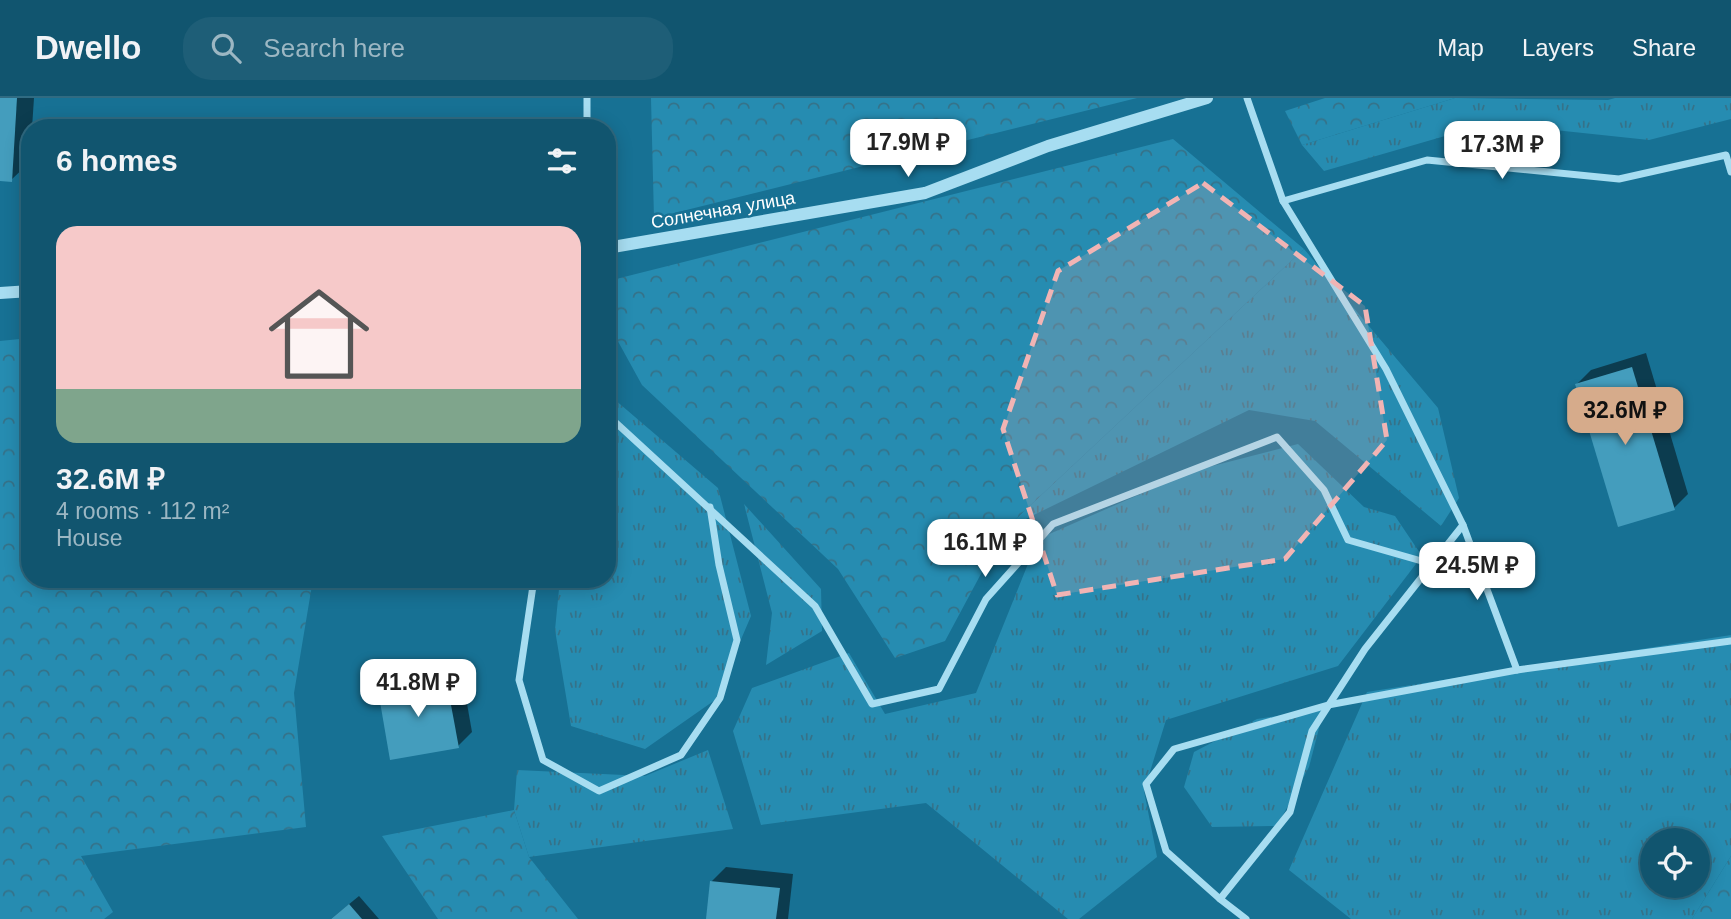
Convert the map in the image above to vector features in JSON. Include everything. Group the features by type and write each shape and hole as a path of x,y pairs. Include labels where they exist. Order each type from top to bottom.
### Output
{"street":[{"path":"587,98 587,119"},
{"name":"Солнечная улица","path":"616,246 925,193 1048,146 1187,101 1206,98"},
{"path":"1247,98 1283,201 1386,369 1463,525 1517,670"},
{"path":"1283,201 1427,160 1619,179 1729,155 1731,172"},
{"path":"0,293 21,292"},
{"path":"616,423 816,606 872,704 939,689 986,599 1053,524 1277,437 1324,490 1348,540 1432,564"},
{"path":"533,588 519,680 543,760 599,792 681,755 720,698 737,640 719,565 710,508"},
{"path":"1220,899 1290,812 1312,731 1328,705 1365,649 1463,525"},
{"path":"1246,919 1166,851 1146,784 1174,749 1328,705 1517,670 1731,641"}],"highlighted area":[{"path":"1203,183 1365,306 1387,440 1285,559 1057,595 1003,429 1058,271"}],"green space":[{"path":"651,98 1137,98 654,218"},
{"path":"1325,98 1455,98 1302,145 1285,111"},
{"path":"1455,98 1731,98 1731,119 1649,140 1490,123 1324,171 1302,145"},
{"path":"1173,139 1304,249 1005,529 945,641 895,658 838,569 642,385 616,338 616,279"},
{"path":"1304,249 1438,408 1459,498 1441,526 1315,421 1249,410 1005,529"},
{"path":"21,339 21,588 312,588 294,693 306,827 81,856 113,912 104,919 0,919 0,341"},
{"path":"616,401 718,488 751,616 715,700 645,749 571,726 555,630 559,588 616,588"},
{"path":"1298,444 1364,507 1395,516 1422,556 1338,666 1166,720 1144,791 1157,857 1079,919 1068,919 926,803 761,825 733,731 752,688 849,653 885,714 976,693 1038,539 1193,471"},
{"path":"744,504 821,589 822,631 766,665 772,613"},
{"path":"1731,635 1731,856 1710,890 1710,828 1640,828 1640,898 1705,898 1692,919 1351,919 1289,870 1367,692"},
{"path":"1324,709 1309,767 1277,826 1212,827 1184,787 1194,752 1257,719"},
{"path":"708,750 733,829 529,857 514,810 517,770 645,776"},
{"path":"514,810 529,857 578,919 438,919 382,836"},
{"path":"1731,856 1731,919 1692,919 1705,898 1710,898 1710,890"}],"building":[{"path":"0,98 17,98 12,182 0,181"},
{"path":"1632,367 1675,510 1618,527 1575,384"},
{"path":"446,678 459,748 390,760 378,690"},
{"path":"710,881 780,888 776,919 706,919"},
{"path":"349,904 362,919 331,919"}]}
